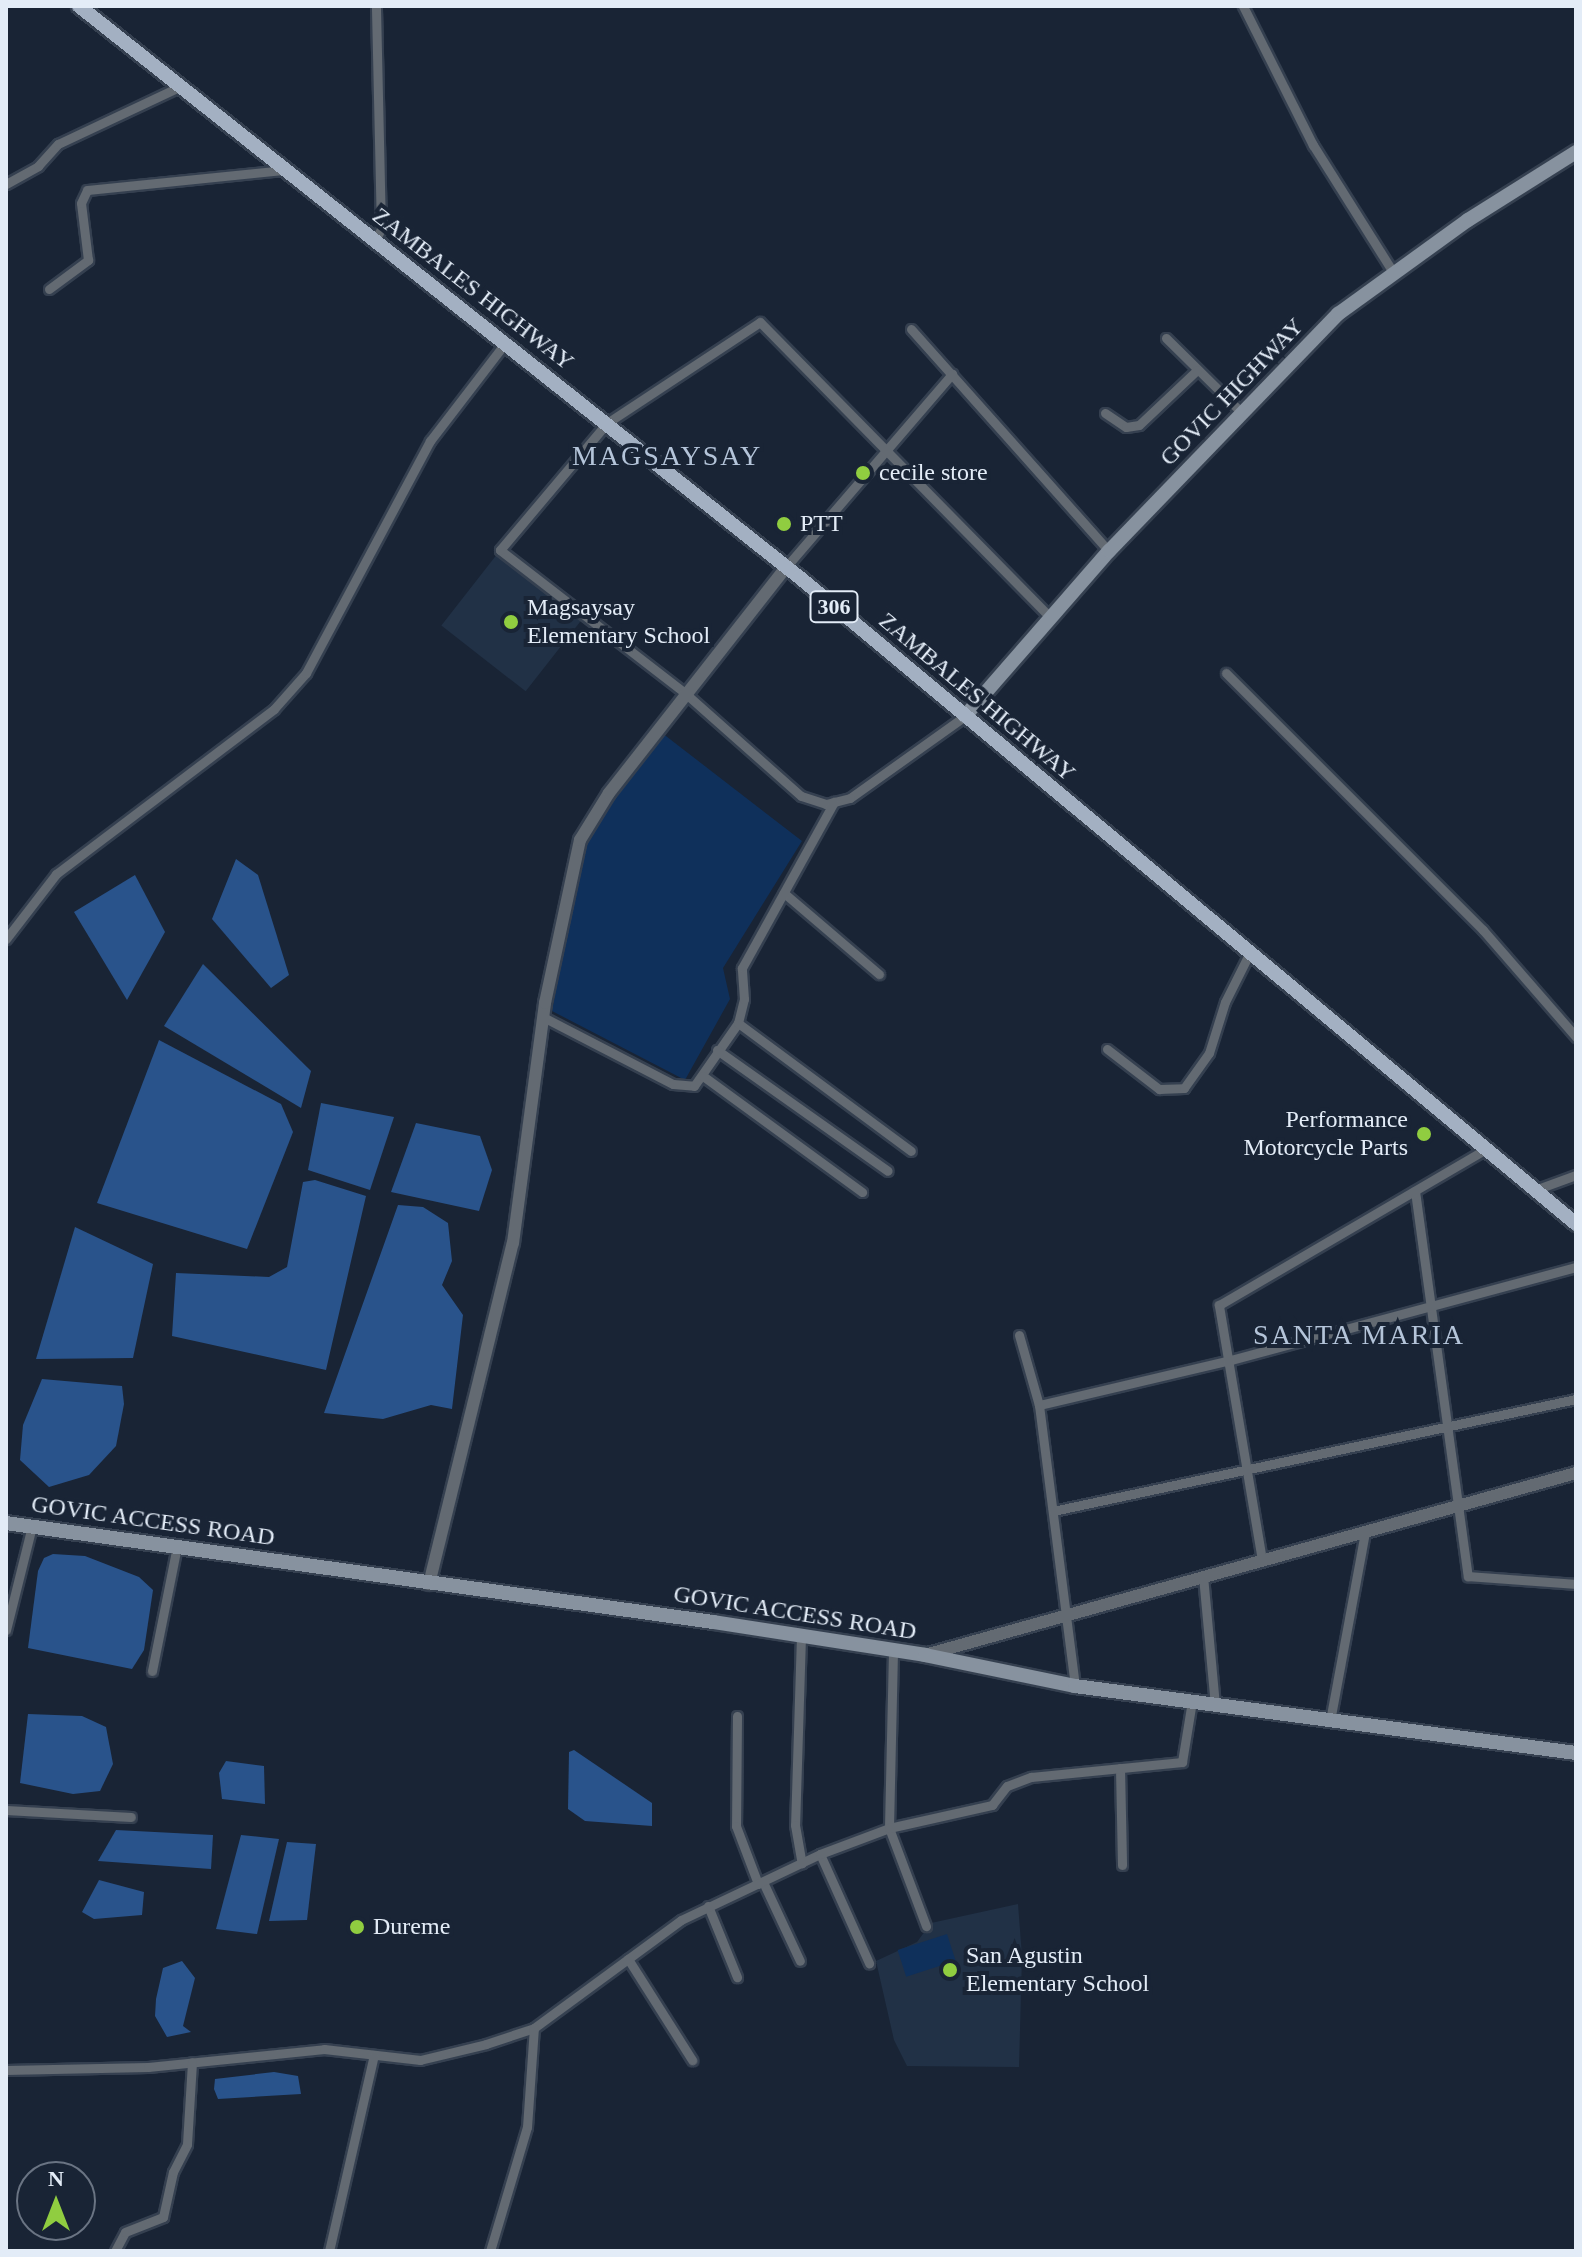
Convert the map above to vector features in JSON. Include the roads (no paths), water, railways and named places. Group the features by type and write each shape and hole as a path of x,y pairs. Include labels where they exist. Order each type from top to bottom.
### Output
{"main road":[{"name":"ZAMBALES HIGHWAY","path":"79,6 786,567 1576,1224"},
{"name":"GOVIC HIGHWAY","path":"965,716 1109,551 1338,314 1393,272 1576,152"},
{"name":"GOVIC ACCESS ROAD","path":"6,1523 801,1636 925,1655 1075,1686 1576,1753"}],"street":[{"path":"375,240 381,229 376,6"},
{"path":"1243,6 1313,145 1393,272"},
{"path":"6,184 38,166 58,144 179,87"},
{"path":"49,289 88,260 81,203 87,190 283,170"},
{"path":"965,716 850,798 834,802 801,796 685,693 500,550 607,423 760,322 1050,617"},
{"path":"911,329 1109,551"},
{"path":"1166,338 1242,413"},
{"path":"6,939 56,874 274,709 306,673 430,441 506,342"},
{"path":"1105,413 1126,427 1139,425 1197,370"},
{"path":"429,1584 513,1243 543,1017 580,840 685,693 786,567 952,374"},
{"path":"1226,673 1483,930 1576,1037"},
{"path":"543,1017 685,1089 703,1076 717,1050 738,1023 744,999 742,968 834,802"},
{"path":"784,893 879,974"},
{"path":"1107,1049 1159,1089 1184,1088 1209,1053 1225,1002 1250,952"},
{"path":"738,1023 911,1151"},
{"path":"717,1050 888,1171"},
{"path":"703,1076 862,1192"},
{"path":"1262,1560 1231,1360 1219,1305 1486,1149"},
{"path":"1535,1190 1576,1175"},
{"path":"1415,1191 1434,1305 1468,1576 1576,1584"},
{"path":"1039,1405 1231,1360 1576,1267"},
{"path":"1019,1335 1039,1405 1069,1615 1075,1686"},
{"path":"1053,1511 1246,1468 1449,1429 1576,1399"},
{"path":"925,1655 1576,1473"},
{"path":"6,1630 32,1526"},
{"path":"1330,1721 1365,1532"},
{"path":"152,1671 177,1546"},
{"path":"1203,1576 1215,1705"},
{"path":"801,1636 795,1825 802,1863"},
{"path":"893,1651 889,1828 926,1926"},
{"path":"6,2070 192,2062 324,2049 420,2060 534,2028 628,1959 708,1906 820,1854 889,1828 992,1805 1007,1786 1031,1777 1182,1762 1192,1701"},
{"path":"737,1716 736,1826 800,1961"},
{"path":"1120,1768 1122,1865"},
{"path":"6,1810 131,1817"},
{"path":"820,1854 869,1963"},
{"path":"708,1906 737,1977"},
{"path":"628,1959 692,2060"},
{"path":"490,2251 527,2127 534,2028"},
{"path":"329,2251 374,2055"},
{"path":"115,2251 125,2232 163,2217 173,2172 187,2144 192,2062"}],"place":[{"name":"cecile store","path":"863,473"},
{"name":"PTT","path":"784,524"},
{"name":"Magsaysay Elementary School","path":"511,622"},
{"name":"Performance Motorcycle Parts","path":"1424,1134"},
{"name":"Dureme","path":"357,1927"},
{"name":"San Agustin Elementary School","path":"950,1970"}],"district":[{"name":"MAGSAYSAY","path":"667,456"},
{"name":"SANTA MARIA","path":"1359,1335"}]}
